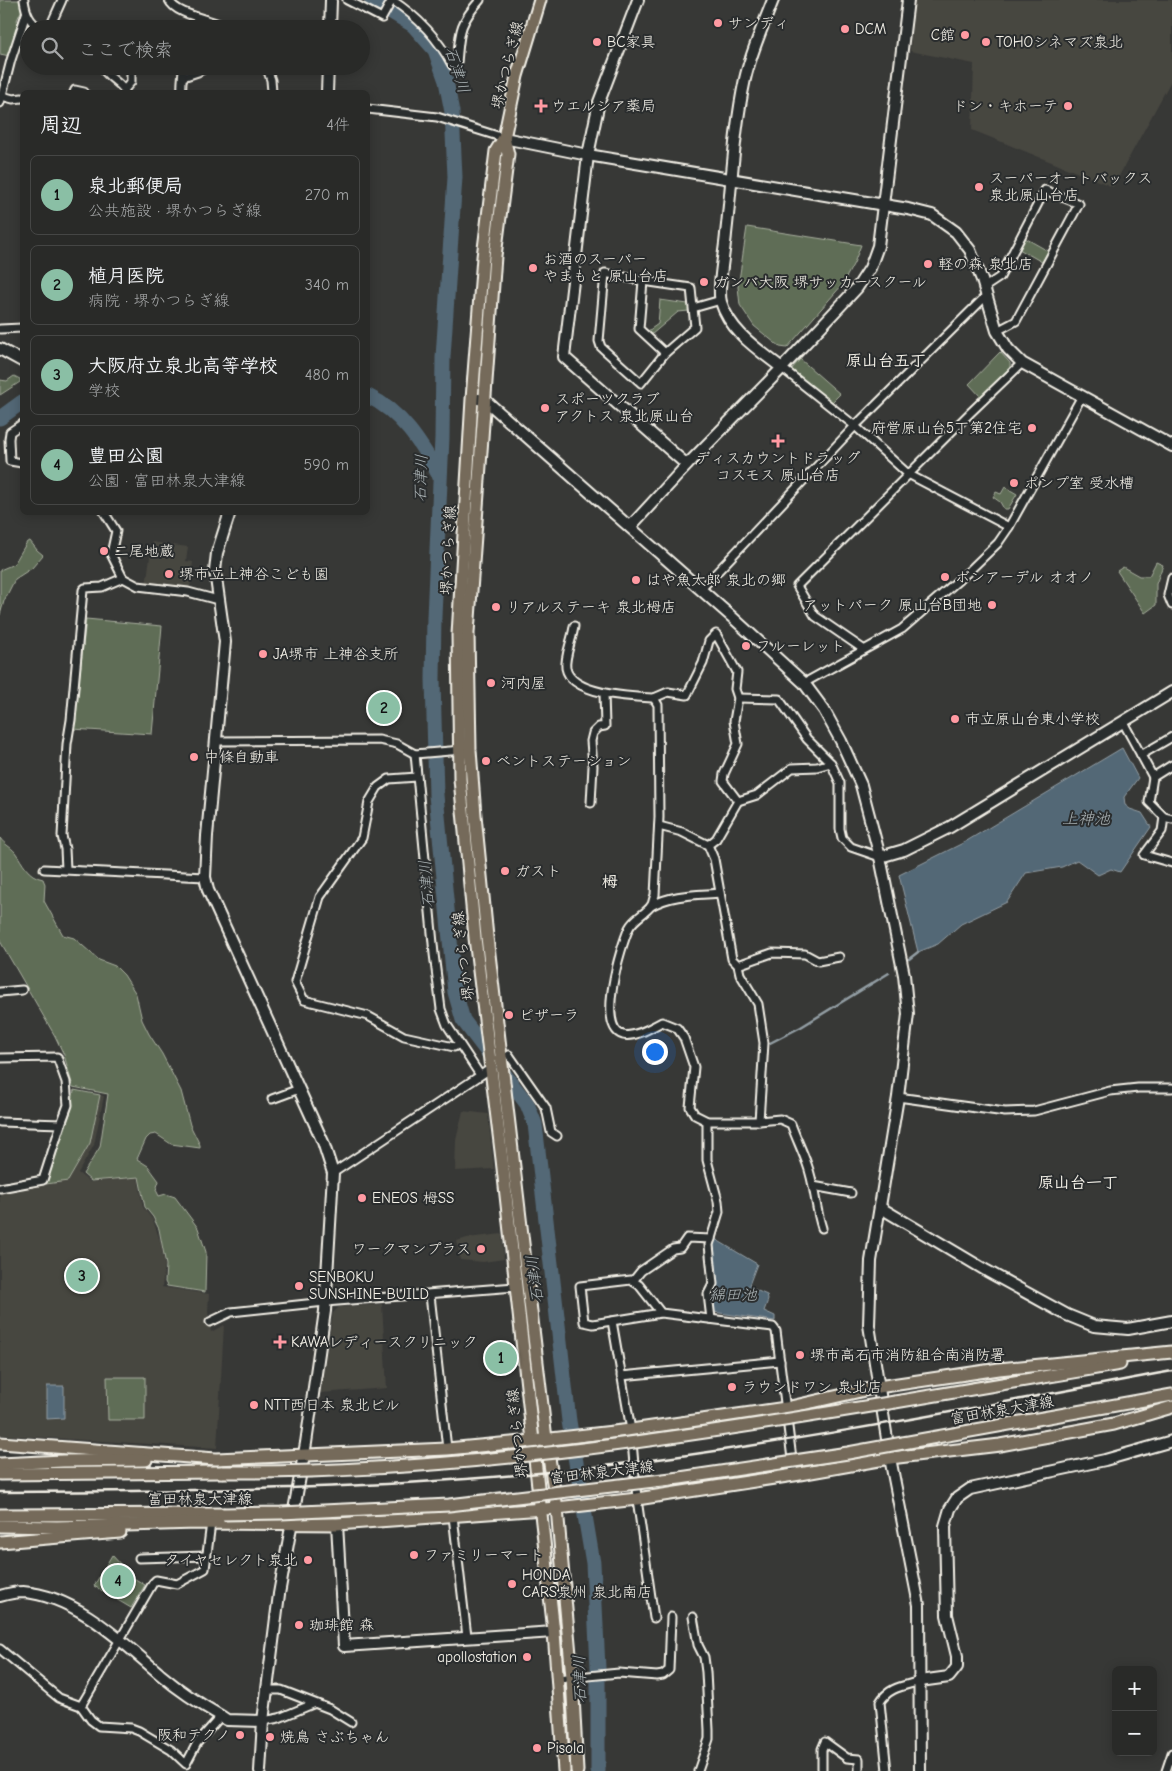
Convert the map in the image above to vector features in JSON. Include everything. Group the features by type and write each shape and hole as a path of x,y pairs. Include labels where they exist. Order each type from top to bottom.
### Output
{"main road":[{"name":"堺かつらぎ線","path":"540,0 517,76 504,138 496,151 484,247 472,399 458,635 459,751 474,928 488,1036 485,1072 493,1082 554,1632 564,1771"},
{"name":"堺かつらぎ線","path":"504,138 508,154 495,256 459,751 475,815 504,1055 506,1099 550,1439 561,1508 577,1677 577,1771"},
{"path":"0,1464 303,1456 447,1449 533,1441 631,1430 786,1408 878,1387 999,1369 1172,1353"},
{"name":"富田林泉大津線","path":"0,1474 282,1472 362,1469 522,1456 677,1436 895,1402 1172,1353"},
{"name":"富田林泉大津線","path":"0,1515 281,1513 448,1505 680,1478 848,1453 1172,1394"},
{"path":"0,1526 57,1527 197,1523 337,1524 561,1508 794,1476 890,1458 1000,1445 1114,1424 1172,1407"},
{"path":"0,1443 216,1459"},
{"path":"0,1542 102,1534 197,1523"}],"street":[{"path":"24,0 26,14 24,20"},
{"path":"53,20 62,0"},
{"path":"169,0 176,9 182,12 211,20"},
{"path":"330,20 331,0"},
{"path":"347,0 382,18 392,0 421,23 442,46 452,65 457,63 462,23 480,0"},
{"path":"638,0 599,102 588,154 564,357 687,465"},
{"path":"773,0 745,77 722,274 721,300 730,321 745,338 855,426 908,474 1009,527"},
{"path":"630,527 857,288 870,268 878,246 884,205 908,0"},
{"path":"26,14 30,20"},
{"path":"20,32 1,100 20,98"},
{"path":"108,75 124,90"},
{"path":"125,90 131,82 131,75"},
{"path":"182,90 180,82 183,77 188,75"},
{"path":"268,75 272,90"},
{"path":"327,90 328,75"},
{"path":"370,109 438,117 504,138 932,215 956,232 970,250 986,291 997,331 1008,349 1022,363 1172,446"},
{"path":"701,589 855,426 1000,277 1045,190 1079,204 1016,321 997,331"},
{"path":"605,273 691,288 693,308 695,327 665,353 641,383 601,347 599,341 605,273"},
{"path":"643,281 639,329 665,353"},
{"path":"693,308 721,300"},
{"path":"0,329 20,328"},
{"path":"0,348 20,360"},
{"path":"863,649 814,616 798,586 908,474 1022,363"},
{"path":"804,683 902,629 969,571 998,543 1009,527 1082,396"},
{"path":"472,399 485,400 701,589 804,683 824,710 849,755 860,785 880,857 904,975 908,1014 898,1097 872,1261 869,1325 890,1458 919,1605 920,1771"},
{"path":"20,425 10,432 9,439 10,461 20,463"},
{"path":"106,515 116,531 112,554 123,578 138,586 188,592 218,600"},
{"path":"229,515 217,553 215,571 225,642 205,876 208,890 323,1142 333,1173 325,1302 266,1690 262,1721 260,1771"},
{"path":"66,869 66,849 62,836 67,744 83,590 85,588 102,587 123,578"},
{"path":"1172,578 1168,595 1172,605"},
{"path":"574,626 566,660 566,669 569,676 575,682 604,693 654,698 668,692 687,695 703,663 710,641 716,634 737,672 735,689 738,698 734,721 738,744 724,774 723,781 738,801"},
{"path":"738,698 779,699 807,739 831,763 840,783 840,829 842,838 851,847 880,857 904,850 950,828 1172,692"},
{"path":"591,803 593,766 591,741 594,733 599,728 605,726 604,693"},
{"path":"651,906 655,896 659,826 658,705 654,698"},
{"path":"1123,722 1153,777 1149,802 1164,817 1172,819"},
{"path":"1141,755 1172,737"},
{"path":"216,741 379,740 397,744 418,754 459,751"},
{"path":"418,754 417,778 441,1009 447,1025 459,1044 485,1072"},
{"path":"708,845 716,839 738,801 756,795 792,768 817,767 831,763"},
{"path":"1153,777 1172,765"},
{"path":"417,778 389,779 378,788 369,802 362,838 320,897 295,982 304,1000 368,1016 404,1036 454,1047 459,1044"},
{"path":"1164,817 1162,831 1144,855 1172,863"},
{"path":"659,826 682,832 708,845 714,860 732,959 738,965 740,974 758,1004 764,1043 759,1121"},
{"path":"44,868 205,876"},
{"path":"720,893 676,896 661,900 651,906 630,926 623,943 612,987 610,1019 614,1027 621,1034 629,1036 662,1022 677,1028 684,1038 694,1067 690,1107 695,1115 707,1121 780,1119 791,1124 807,1164 813,1186 817,1215 822,1228"},
{"path":"738,965 772,953 805,954 818,961 839,957"},
{"path":"0,992 22,990"},
{"path":"333,1173 485,1072 504,1055 546,1108 551,1132 557,1136"},
{"path":"0,1058 57,1057 66,1082 68,1105 43,1180 0,1188"},
{"path":"898,1097 1005,1112 1034,1111 1110,1091 1138,1088 1172,1088"},
{"path":"272,1099 299,1089"},
{"path":"707,1121 707,1160 718,1200 719,1212 709,1245 713,1284 708,1294 711,1319"},
{"path":"0,1122 62,1124"},
{"path":"813,1186 851,1193"},
{"path":"881,1208 1067,1316 1094,1326 1128,1329 1172,1321"},
{"path":"634,1281 641,1271 673,1249 680,1248 687,1238 711,1239"},
{"path":"661,1313 634,1281 580,1286 584,1322 593,1324 661,1313 773,1327 776,1331 794,1476"},
{"path":"210,1322 232,1312 325,1302 515,1287"},
{"path":"430,1295 447,1449"},
{"path":"612,1321 631,1430 637,1499 654,1618"},
{"path":"621,1376 780,1361"},
{"path":"886,1771 880,1702 884,1695 891,1689 948,1676 957,1667 957,1656 947,1615 945,1526 950,1509 957,1498 970,1489 1105,1460 1172,1441"},
{"path":"453,1516 467,1637"},
{"path":"81,1706 153,1583 156,1580 177,1584 205,1569 210,1523"},
{"path":"337,1524 344,1646 554,1632"},
{"path":"144,1560 206,1556"},
{"path":"0,1596 21,1592 44,1596 62,1602 120,1638 176,1687 227,1720 262,1721 279,1718 313,1704"},
{"path":"693,1616 698,1645 704,1657 710,1730 709,1739 698,1771"},
{"path":"557,1679 619,1672 663,1675 669,1670 671,1617"},
{"path":"0,1649 59,1698 81,1706 99,1726 131,1728 140,1731 171,1750 187,1768 197,1743 221,1716"},
{"path":"266,1690 280,1690 330,1709 351,1722"},
{"path":"822,1771 822,1749 825,1742 847,1758 859,1759 859,1771"},
{"path":"1166,1771 1172,1753"}],"shaded area":[{"path":"914,0 1172,0 1172,79 1113,187 972,130 974,64 910,51"},
{"name":"堺市立上神谷こども園","path":"152,542 188,547 186,561 193,562 190,589 146,586"},
{"path":"74,1090 104,1096 94,1145 78,1173 90,1182 138,1177 143,1207 153,1220 161,1243 165,1265 162,1287 209,1294 208,1312 211,1332 224,1325 217,1448 0,1435 0,1193 46,1184 71,1111"},
{"path":"463,1111 488,1114 494,1169 455,1171 456,1140"},
{"path":"502,1234 504,1259 483,1262 460,1260 457,1241"},
{"path":"382,1304 387,1388 320,1393 333,1313 339,1307"}],"green space":[{"path":"0,0 20,0 22,9 17,20 19,29 10,56 0,54"},
{"path":"747,227 861,245 842,285 787,348 780,347 754,326 740,305 738,287"},
{"path":"1025,238 1048,251 1042,262 1019,249"},
{"path":"660,300 688,304 689,311 678,312 651,335 648,331 658,324"},
{"path":"1000,352 1010,363 1010,369 981,397 969,384"},
{"path":"800,359 840,394 831,403 792,373 792,369"},
{"path":"14,376 20,379 20,382 0,395 0,380 7,381"},
{"path":"1005,487 1017,494 1008,509 1004,509 1000,502 993,497 996,492 1001,494"},
{"path":"30,541 43,555 32,568 15,579 4,601 0,615 0,570 14,564 27,542"},
{"path":"1156,562 1163,565 1156,584 1156,605 1145,613 1117,571 1123,567 1139,576 1149,576"},
{"path":"86,619 162,626 152,734 72,729"},
{"path":"0,838 15,852 29,872 43,879 45,884 44,901 63,935 74,938 99,960 115,966 124,975 136,994 142,1020 181,1091 190,1125 200,1148 171,1144 156,1134 150,1135 146,1139 137,1159 148,1166 159,1181 156,1190 159,1196 166,1194 175,1197 198,1228 206,1252 205,1292 167,1286 165,1282 166,1265 159,1229 145,1207 139,1177 91,1181 83,1174 100,1147 108,1094 73,1087 64,1055 55,1036 0,941"},
{"path":"74,1090 100,1095 90,1143 68,1181 46,1184 71,1111"},
{"path":"107,1377 145,1377 145,1420 108,1420"},
{"path":"112,1555 132,1577 145,1585 131,1608 94,1586"}],"water":[{"name":"上神池","path":"1122,748 1138,778 1124,797 1125,805 1142,813 1151,827 1120,872 1111,869 1098,875 1077,860 1062,867 1026,873 1007,902 961,924 938,944 918,952 899,875 965,842"},
{"name":"綿田池","path":"715,1239 757,1264 749,1285 751,1288 767,1295 768,1300 764,1311 775,1316 775,1321 713,1312 712,1244"},
{"path":"47,1386 64,1386 64,1418 47,1419"}],"waterway":[{"name":"石津川","path":"372,0 413,25 435,50 446,81 452,112 455,177 443,357 442,438 434,617 433,679 436,795 455,992 463,1020 527,1104 535,1124 569,1421 593,1563 598,1668 598,1771"},
{"path":"370,397 391,411 410,430 439,475"},
{"path":"0,418 20,403"},
{"path":"909,959 918,952"},
{"path":"770,1043 801,1027 889,973"}],"railway":[{"path":"0,1492 302,1488 378,1485 529,1474 675,1457 818,1435 1172,1371"}],"place":[{"name":"サンディ","path":"718,23"},
{"name":"DCM","path":"845,29"},
{"name":"C館","path":"965,35"},
{"name":"BC家具","path":"597,42"},
{"name":"TOHOシネマズ泉北","path":"986,42"},
{"name":"ウエルシア薬局","path":"541,106"},
{"name":"ドン・キホーテ","path":"1068,106"},
{"name":"スーパーオートバックス 泉北原山台店","path":"979,187"},
{"name":"軽の森 泉北店","path":"928,264"},
{"name":"お酒のスーパー やまもと 原山台店","path":"533,268"},
{"name":"ガンバ大阪 堺サッカースクール","path":"704,282"},
{"name":"スポーツクラブ アクトス 泉北原山台","path":"545,408"},
{"name":"府営原山台5丁第2住宅","path":"1032,428"},
{"name":"ディスカウントドラッグ コスモス 原山台店","path":"778,441"},
{"name":"ポンプ室 受水槽","path":"1014,483"},
{"name":"二尾地蔵","path":"104,551"},
{"name":"堺市立上神谷こども園","path":"169,574"},
{"name":"ボンアーデル オオノ","path":"945,577"},
{"name":"はや魚太郎 泉北の郷","path":"636,580"},
{"name":"アットパーク 原山台B団地","path":"992,605"},
{"name":"リアルステーキ 泉北栂店","path":"496,607"},
{"name":"フルーレット","path":"746,646"},
{"name":"JA堺市 上神谷支所","path":"263,654"},
{"name":"河内屋","path":"491,683"},
{"name":"植月医院","path":"384,708"},
{"name":"市立原山台東小学校","path":"955,719"},
{"name":"中條自動車","path":"194,757"},
{"name":"ベントステーション","path":"486,761"},
{"name":"ガスト","path":"505,871"},
{"name":"ピザーラ","path":"509,1015"},
{"name":"ENEOS 栂SS","path":"362,1198"},
{"name":"ワークマンプラス","path":"481,1249"},
{"name":"大阪府立泉北高等学校","path":"82,1276"},
{"name":"SENBOKU SUNSHINE BUILD","path":"299,1286"},
{"name":"KAWAレディースクリニック","path":"280,1342"},
{"name":"堺市高石市消防組合南消防署","path":"800,1355"},
{"name":"泉北郵便局","path":"501,1358"},
{"name":"ラウンドワン 泉北店","path":"732,1387"},
{"name":"NTT西日本 泉北ビル","path":"254,1405"},
{"name":"ファミリーマート","path":"414,1555"},
{"name":"タイヤセレクト泉北","path":"308,1560"},
{"name":"豊田公園","path":"118,1581"},
{"name":"HONDA CARS泉州 泉北南店","path":"512,1584"},
{"name":"珈琲館 森","path":"299,1625"},
{"name":"apollostation","path":"527,1657"},
{"name":"阪和テクノ","path":"240,1735"},
{"name":"焼鳥 さぶちゃん","path":"270,1737"},
{"name":"Pisola","path":"537,1748"}],"district":[{"name":"原山台五丁","path":"886,361"},
{"name":"栂","path":"610,882"},
{"name":"原山台一丁","path":"1078,1183"}]}
